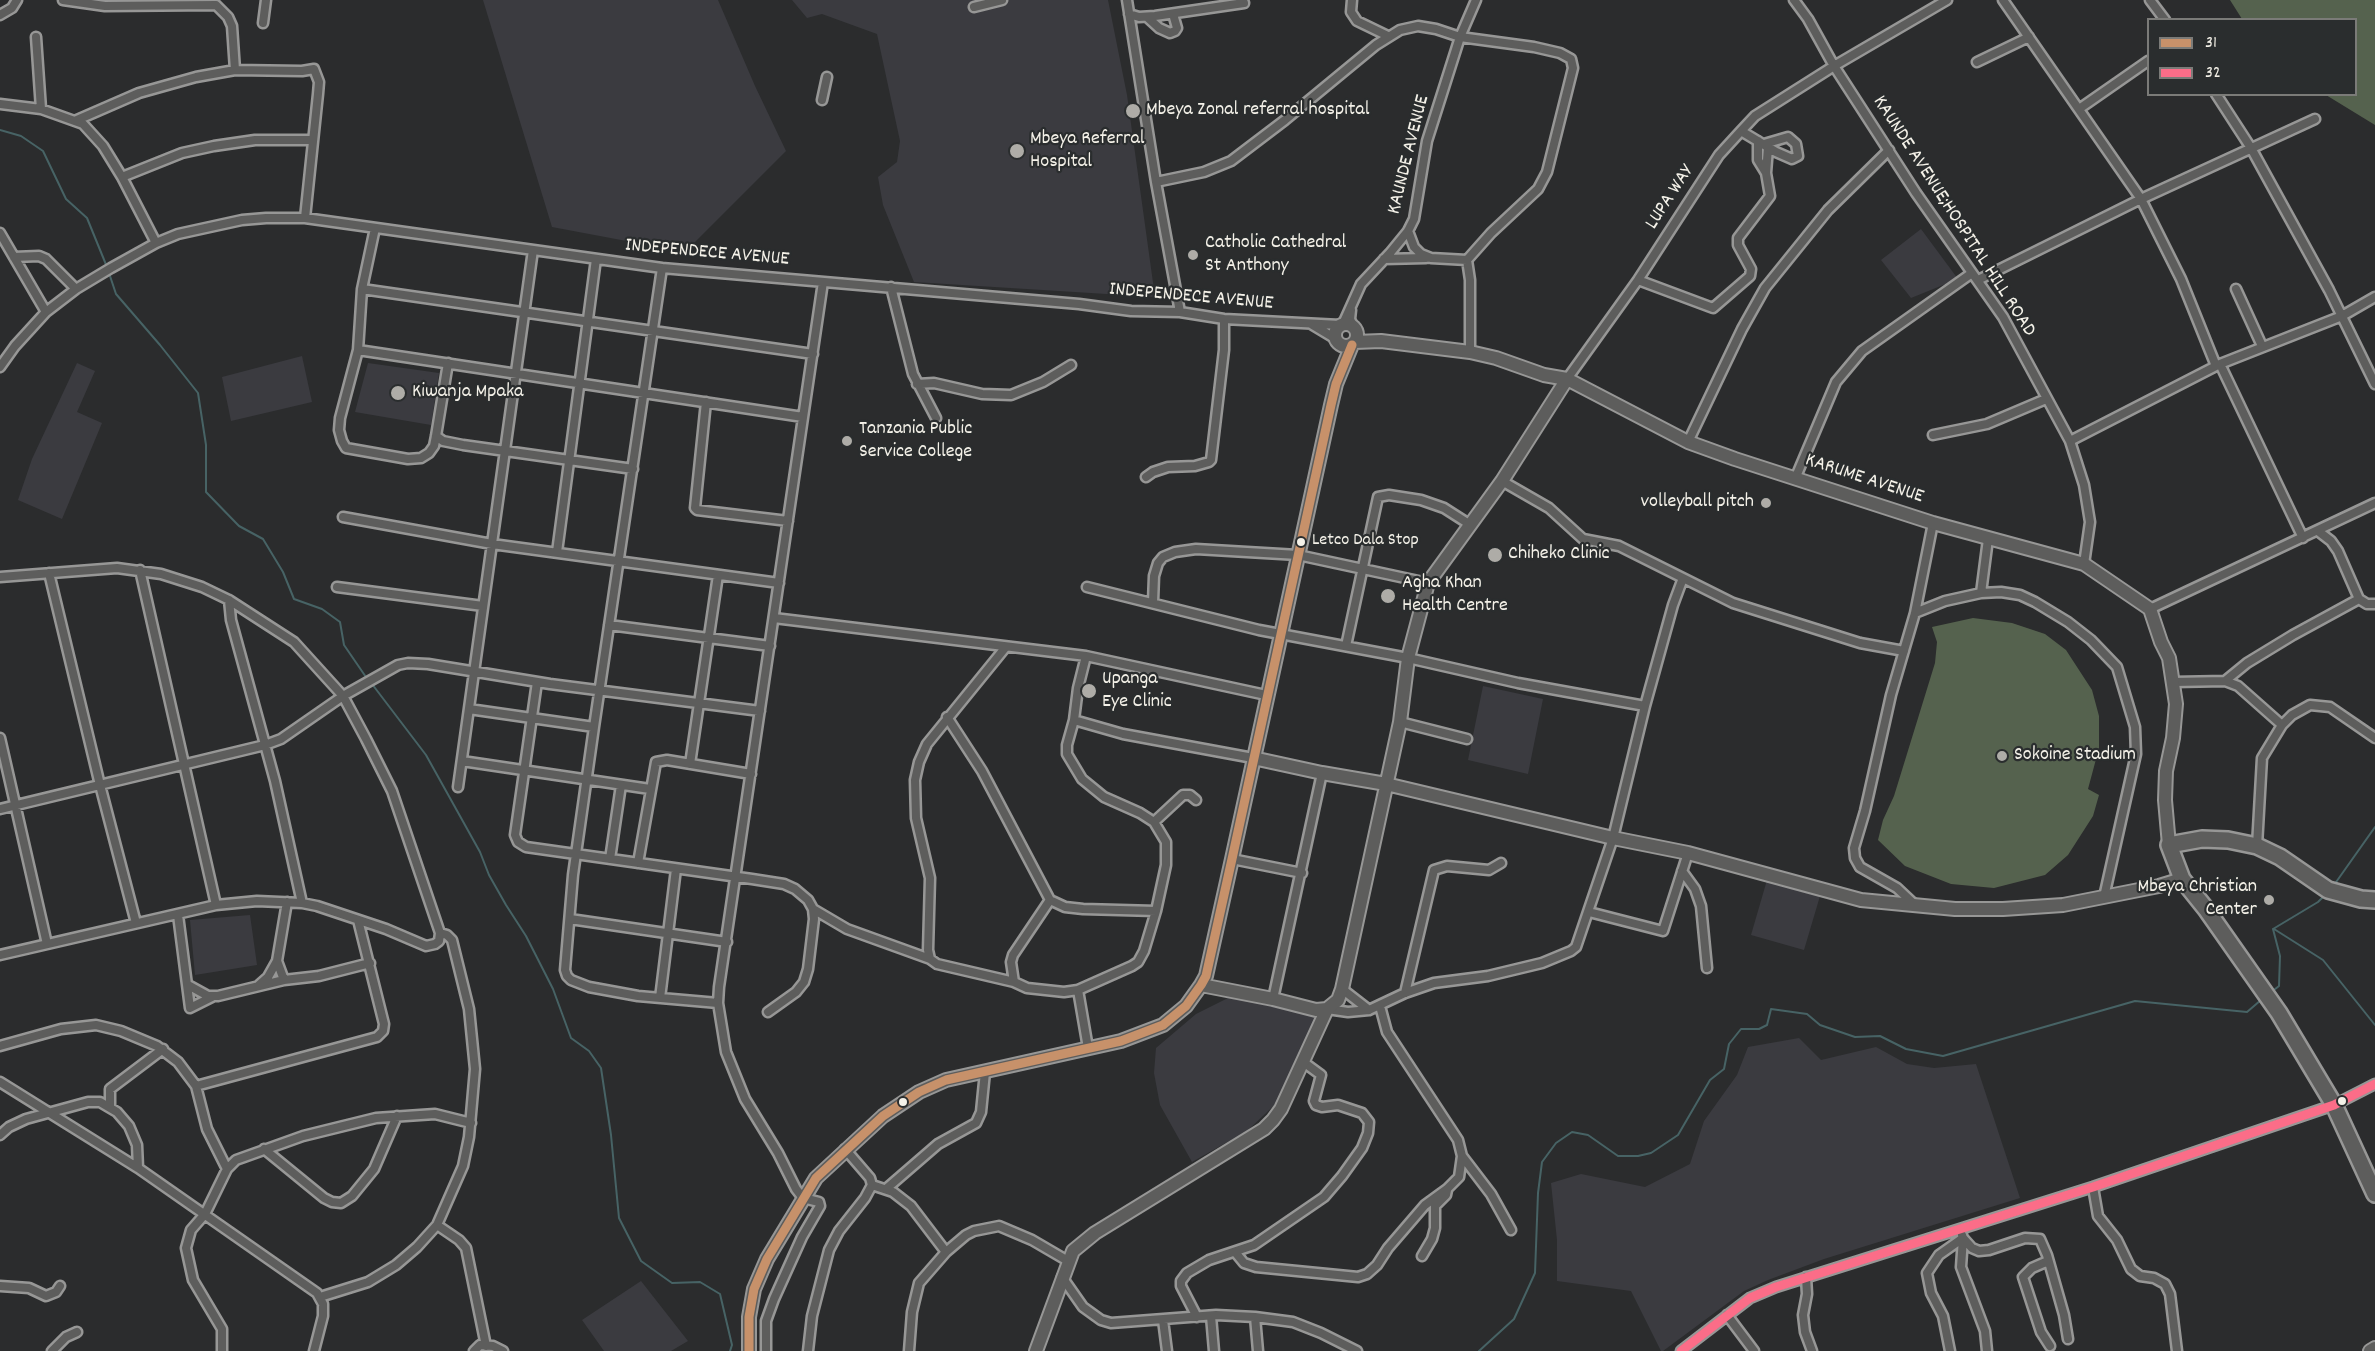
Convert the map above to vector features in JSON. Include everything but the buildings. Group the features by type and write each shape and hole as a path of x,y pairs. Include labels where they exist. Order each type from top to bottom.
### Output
{"highway":[{"path":"2375,900 2333,893 2280,857 2257,846 2228,840 2202,839 2169,845 2182,879 2279,1013 2334,1105 2375,1194"}],"main road":[{"path":"749,1351 749,1317 754,1289 766,1259 816,1178 883,1116 920,1092 946,1080 1121,1041 1163,1025 1186,1006 1202,985 1206,976 1232,859 1330,405 1340,374 1350,332 1336,331 1340,374"},
{"name":"KARUME AVENUE","path":"1336,340 1346,346 1350,332 1381,341 1470,352 1496,358 1544,375 1567,379 1688,442 1933,523 2084,564 2150,609"},
{"path":"1036,1351 1073,1251 1095,1233 1264,1129 1281,1109 1327,1009 1338,1000 1342,989 1400,722 1408,658 1428,583 1502,481 1567,379"},
{"path":"2150,609 2169,658 2176,704 2173,738 2166,771 2165,800 2169,845"},
{"path":"1253,758 1386,784 1613,838 1688,853 1861,900 2003,909 2063,905 2159,886 2182,879"},
{"path":"1202,985 1316,1010 1327,1009"},
{"path":"2370,1351 2375,1348"}],"street":[{"path":"0,15 12,8 17,0"},
{"path":"63,0 105,6 216,5 228,17 232,26 235,70"},
{"path":"263,23 266,0"},
{"path":"974,7 1002,0"},
{"path":"1127,0 1156,182 1180,312"},
{"path":"1352,0 1351,12 1357,21 1388,36"},
{"name":"KAUNDE AVENUE","path":"1350,332 1352,304 1361,284 1408,231 1414,219 1427,141 1460,37 1476,0"},
{"name":"KAUNDE AVENUE;HOSPITAL HILL ROAD","path":"1794,0 1889,150 2003,317 2070,441 2084,485 2090,522 2084,564"},
{"name":"LUPA WAY","path":"1567,379 1638,280 1719,155 1755,116 1834,66 1947,0"},
{"path":"2003,0 2141,199 2181,279 2218,365 2303,538"},
{"path":"2150,0 2164,18"},
{"path":"1130,14 1147,17 1244,3"},
{"path":"1147,17 1159,28 1170,33 1177,28 1173,14"},
{"path":"1156,182 1204,172 1230,161 1286,120 1388,36 1400,30 1418,26 1460,37 1534,47 1560,53 1571,59 1573,68 1543,180 1538,189 1491,233 1467,260"},
{"path":"1977,62 2029,37"},
{"path":"36,38 41,109"},
{"path":"2079,109 2147,62"},
{"path":"77,120 103,107 155,88 196,77 235,70 302,71 314,69 318,88 305,218"},
{"path":"822,100 827,77"},
{"path":"2217,96 2251,148 2342,316 2375,384"},
{"path":"0,104 41,109 77,120 88,129 103,146 122,177 156,243"},
{"path":"1795,479 1836,382 1862,351 1975,277 2316,119"},
{"path":"1638,280 1715,307 1750,276 1751,269 1738,244 1738,238 1770,196 1763,144 1741,131"},
{"path":"122,177 182,153 214,146 255,140 312,140"},
{"path":"1688,442 1742,329 1765,288 1827,210 1889,150"},
{"name":"INDEPENDECE AVENUE","path":"0,367 15,346 46,312 76,289 156,243 203,227 242,220 305,218 662,268 1070,303 1131,311 1180,312 1224,319 1310,324 1350,332"},
{"path":"375,228 362,289 358,350 340,418 339,430 346,447 408,459 421,458 429,453 434,446 447,363"},
{"path":"1408,231 1416,251 1431,258"},
{"path":"0,233 46,312"},
{"path":"458,787 533,250"},
{"path":"14,257 39,256 76,289"},
{"path":"557,552 596,259"},
{"path":"1384,259 1467,260"},
{"path":"1467,260 1470,280 1470,352"},
{"path":"662,268 594,727 565,969 571,980 589,987 638,996 718,1003"},
{"path":"766,1351 766,1321 774,1299 802,1238 820,1206 819,1202 802,1198 778,1153 754,1117 726,1052 718,1003 734,878 823,282"},
{"path":"891,287 908,360 917,384 936,418"},
{"path":"362,289 813,354"},
{"path":"2236,289 2262,346"},
{"path":"2070,441 2218,365 2342,316 2375,297"},
{"path":"1146,477 1168,467 1194,466 1211,460 1224,350 1224,319"},
{"path":"1310,324 1336,340"},
{"path":"358,350 803,417"},
{"path":"917,384 934,383 982,394 1011,395 1043,382 1071,365"},
{"path":"1932,435 1987,424 2046,399"},
{"path":"706,402 695,507 697,510 788,521"},
{"path":"436,436 443,441 505,452 633,469"},
{"path":"1502,481 1549,508 1583,539 1619,546 1733,603 1860,644 1904,651"},
{"path":"1346,646 1375,504 1380,496 1421,500 1444,508 1469,524"},
{"path":"2150,609 2375,503"},
{"path":"343,517 492,544 779,583"},
{"path":"1915,905 1897,888 1860,867 1855,858 1854,848 1866,811 1891,695 1915,613 1933,523"},
{"path":"2319,531 2331,541 2338,552 2359,599 2367,604 2375,604"},
{"path":"1982,592 1988,539"},
{"path":"1153,602 1154,576 1158,563 1169,553 1196,549 1298,555 1428,583"},
{"path":"0,577 117,568 140,570 202,587 230,600 294,642 343,696 392,790 440,933 439,941 426,946 339,912 302,903 257,901 216,905 0,955"},
{"path":"140,570 216,905"},
{"path":"49,573 136,923"},
{"path":"690,764 718,574"},
{"path":"1327,1009 1348,1012 1369,1010 1434,982 1488,976 1554,959 1576,947 1613,838 1645,706 1673,605 1683,578"},
{"path":"337,587 483,606"},
{"path":"1087,587 1280,633 1408,658 1518,683 1645,706"},
{"path":"1915,613 1945,601 1982,592 2001,592 2020,596 2035,602 2083,634 2102,650 2117,668 2135,727 2136,754 2104,897"},
{"path":"2225,681 2247,663 2359,599"},
{"path":"230,600 231,620 265,745 302,903"},
{"path":"774,618 1005,648 1086,656 1266,695"},
{"path":"609,625 770,646"},
{"path":"930,959 928,939 930,878 916,818 915,780 919,762 927,744 947,717 1005,648"},
{"path":"813,909 847,929 946,967 1047,992 1078,990 1138,962 1144,951 1156,910 1166,865 1166,842 1154,822 1104,797 1082,779 1067,754 1086,656"},
{"path":"0,809 265,745 281,739 343,696 398,665 418,663 474,670 537,682 760,711"},
{"path":"2174,682 2225,681 2238,686 2282,725"},
{"path":"537,682 515,836 518,843 526,847 784,884 795,889 808,900 813,909 814,919 804,982 796,992 768,1012"},
{"path":"2257,846 2262,758 2282,725 2301,709 2310,705 2319,705 2330,707 2375,738"},
{"path":"469,709 594,727"},
{"path":"947,717 982,771 1050,900 1065,907 1083,909 1156,910"},
{"path":"1074,720 1104,730 1145,739 1253,758"},
{"path":"1400,722 1467,739"},
{"path":"0,738 47,944"},
{"path":"638,863 656,762 667,760 751,774"},
{"path":"462,761 650,789"},
{"path":"1273,999 1322,773"},
{"path":"610,859 621,785"},
{"path":"1154,822 1183,795 1190,795 1197,800"},
{"path":"1589,912 1663,931 1688,853"},
{"path":"1232,859 1302,873"},
{"path":"1405,993 1434,870 1437,867 1447,866 1489,870 1501,863"},
{"path":"660,998 676,869"},
{"path":"1683,871 1695,889 1701,906 1707,968"},
{"path":"1014,982 1011,962 1013,955 1050,900"},
{"path":"253,988 268,977 277,961 287,902"},
{"path":"178,915 190,1008 212,997 284,980 319,976 370,963"},
{"path":"570,919 727,942"},
{"path":"196,1086 377,1037 383,1031 384,1024 358,920"},
{"path":"320,1297 349,1289 382,1274 417,1247 437,1226 463,1166 471,1123 475,1069 469,1009 452,940 440,933"},
{"path":"277,961 284,980"},
{"path":"188,985 212,997"},
{"path":"1342,989 1369,1010"},
{"path":"1078,990 1089,1048"},
{"path":"1235,1252 1244,1263 1256,1267 1358,1277 1367,1274 1425,1205 1459,1177 1462,1156 1458,1140 1387,1032 1380,1006"},
{"path":"0,1046 61,1029 96,1025 121,1031 163,1049 178,1062 196,1086 207,1129 227,1169"},
{"path":"110,1107 110,1089 163,1049"},
{"path":"1197,1317 1184,1295 1181,1281 1196,1266 1263,1240 1324,1197 1362,1148 1368,1133 1369,1122 1362,1113 1338,1105 1322,1107 1316,1105 1314,1101 1321,1075 1302,1061"},
{"path":"886,1189 938,1144 976,1123 981,1112 985,1072"},
{"path":"0,1082 138,1168 320,1297 323,1316 314,1351"},
{"path":"1681,1351 1750,1298 1806,1277 2093,1187 2334,1105 2375,1084"},
{"path":"0,1092 14,1091"},
{"path":"0,1135 9,1127 94,1101 110,1107 124,1118 137,1145 138,1168"},
{"path":"222,1351 223,1336 219,1322 193,1280 187,1260 188,1238 206,1214 227,1169 236,1160 333,1127 398,1116 435,1114 471,1123"},
{"path":"264,1149 324,1198 341,1203 352,1196 374,1169 398,1116"},
{"path":"808,1351 812,1316 829,1250 839,1231 865,1198 872,1185 870,1178 845,1149"},
{"path":"1462,1156 1491,1194 1511,1230"},
{"path":"872,1185 886,1189 911,1206 946,1252"},
{"path":"2093,1187 2098,1216 2117,1240 2131,1269 2140,1276 2154,1278 2165,1284 2170,1294 2177,1351"},
{"path":"1422,1256 1432,1239 1435,1228 1435,1206 1446,1195 1447,1189"},
{"path":"437,1226 459,1240 466,1248 486,1346"},
{"path":"909,1351 910,1324 919,1283 958,1240 974,1231 999,1226 1032,1240 1068,1261"},
{"path":"1962,1229 1961,1267 1985,1331 1987,1351"},
{"path":"1963,1238 1971,1248 1979,1251 2025,1238 2038,1237 2042,1241 2064,1315 2068,1339"},
{"path":"1950,1351 1943,1316 1931,1293 1927,1273 1938,1255 1963,1238"},
{"path":"2048,1261 2025,1273 2023,1281 2041,1332 2050,1346"},
{"path":"1062,1277 1083,1307 1101,1320 1111,1323 1211,1316 1255,1317 1293,1322 1357,1351"},
{"path":"1806,1277 1807,1294 1803,1315 1805,1332 1812,1351"},
{"path":"0,1286 29,1288 46,1296 56,1292 60,1286"},
{"path":"1727,1315 1754,1351"},
{"path":"1211,1316 1214,1351"},
{"path":"1255,1317 1258,1351"},
{"path":"1163,1320 1167,1351"},
{"path":"52,1351 66,1337 77,1332"},
{"path":"474,1351 480,1345 503,1351"}],"shaded area":[{"path":"483,0 718,0 786,151 685,252 552,227"},
{"name":"Mbeya Referral Hospital","path":"792,0 1108,0 1127,95 1155,297 914,282 883,205 878,177 897,162 900,141 877,34 822,14 807,18"},
{"path":"1921,229 1958,279 1911,298 1881,260"},
{"path":"302,356 312,402 231,421 222,377"},
{"path":"77,363 95,371 77,412 102,423 62,519 18,500 32,459"},
{"name":"Kiwanja Mpaka","path":"368,363 439,373 431,425 355,412"},
{"path":"1483,686 1543,699 1528,774 1468,760"},
{"path":"1767,880 1820,896 1804,950 1751,935"},
{"path":"250,915 257,965 195,975 190,920"},
{"path":"1242,991 1275,993 1318,1019 1283,1097 1247,1131 1192,1162 1160,1105 1154,1073 1156,1048 1196,1014"},
{"path":"1799,1038 1821,1060 1876,1047 1907,1064 1934,1068 1976,1064 2020,1198 1824,1259 1768,1280 1744,1291 1663,1351 1631,1291 1557,1281 1557,1240 1551,1183 1581,1174 1645,1187 1690,1164 1704,1121 1737,1075 1748,1047"},
{"path":"641,1281 688,1341 671,1351 604,1351 582,1320"}],"green space":[{"path":"2230,0 2375,0 2375,125 2328,96 2357,96 2357,18 2241,18"},
{"name":"Sokoine Stadium","path":"1973,618 2012,623 2045,634 2066,650 2092,690 2099,716 2099,748 2088,789 2099,795 2093,816 2068,855 2045,875 1994,888 1951,884 1905,866 1878,840 1935,663 1937,642 1932,627"}],"waterway":[{"path":"0,130 21,136 43,151 66,199 87,218 107,267"},
{"path":"109,273 116,294 198,393 206,445 206,492 239,526 263,539 283,572 294,599 322,609 340,622 344,645 368,680"},
{"path":"372,684 426,755 480,852 489,875 526,936 553,989 571,1038 589,1051 601,1068 611,1135 619,1218 641,1261 672,1283 700,1282 720,1294 732,1345 730,1351"},
{"path":"2334,885 2375,827"},
{"path":"2273,929 2318,902 2326,894"},
{"path":"2270,993 2279,986 2280,956 2273,929"},
{"path":"2274,929 2323,960 2375,1025"},
{"path":"1479,1351 1514,1319 1535,1273 1538,1193 1542,1162 1556,1143 1572,1132 1588,1135 1618,1156 1638,1156 1651,1153 1678,1135 1710,1080 1724,1069 1729,1044 1741,1029 1759,1029 1767,1025 1771,1009 1807,1014 1820,1025 1855,1037 1880,1036 1906,1049 1943,1056 2135,1001 2247,1012 2261,1000"}],"transit line":[{"name":"31","path":"749,1351 749,1317 754,1289 767,1259 816,1178 883,1116 919,1092 946,1080 1121,1041 1163,1025 1186,1006 1201,985 1206,976 1331,405 1336,384 1352,345"},
{"name":"32","path":"1681,1351 1750,1298 1776,1287 2093,1187 2334,1105 2375,1084"}],"place":[{"name":"Mbeya Zonal referral hospital","path":"1133,111"},
{"name":"Mbeya Referral Hospital","path":"1017,151"},
{"name":"Catholic Cathedral St Anthony","path":"1193,255"},
{"name":"Kiwanja Mpaka","path":"398,393"},
{"name":"Tanzania Public Service College","path":"847,441"},
{"name":"volleyball pitch","path":"1766,503"},
{"name":"Letco Dala Stop","path":"1301,542"},
{"name":"Chiheko Clinic","path":"1495,555"},
{"name":"Agha Khan Health Centre","path":"1388,596"},
{"name":"Upanga Eye Clinic","path":"1089,691"},
{"name":"Sokoine Stadium","path":"2002,756"},
{"name":"Mbeya Christian Center","path":"2269,900"}]}
